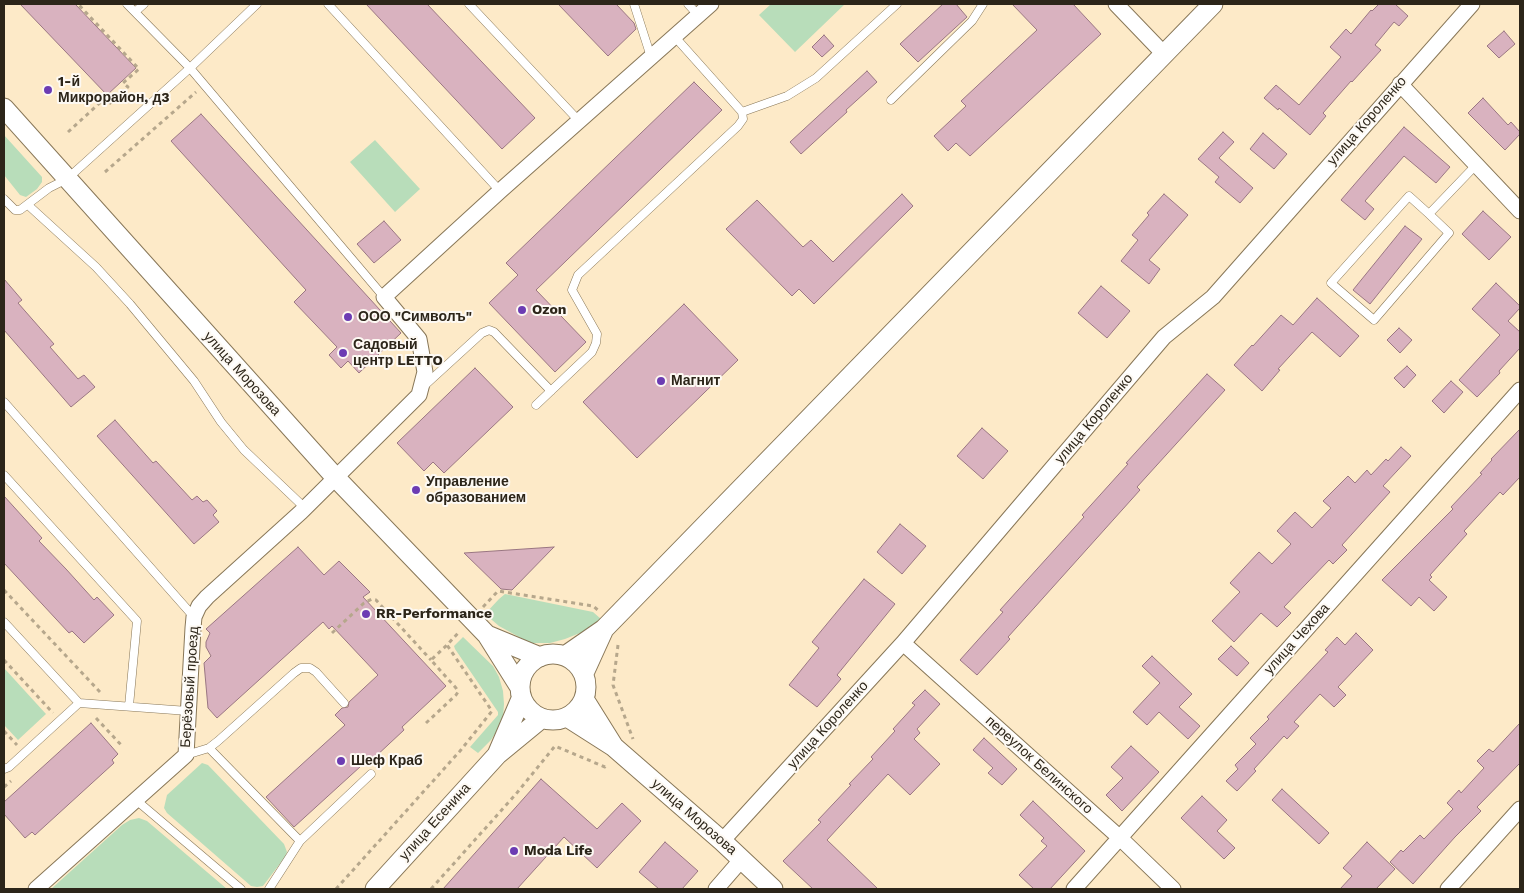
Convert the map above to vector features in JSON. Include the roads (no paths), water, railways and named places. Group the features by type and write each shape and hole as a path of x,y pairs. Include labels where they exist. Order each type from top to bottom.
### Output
{"street":[{"path":"421,388 425,372 419,339 384,297 674,36 693,9 711,4"},
{"path":"1116,4 1164,54"},
{"path":"565,656 604,629 1213,4"},
{"name":"улица Короленко","path":"722,841 903,643 1164,337 1213,297 1472,4"},
{"path":"1400,84 1520,211"},
{"name":"улица Морозова","path":"4,108 336,478 487,634"},
{"name":"Берёзовый проезд","path":"36,889 186,755 194,616 199,606 336,478 420,395 421,388"},
{"name":"улица Чехова","path":"1074,889 1520,390"},
{"path":"584,673 604,629"},
{"path":"487,634 540,657"},
{"path":"487,634 520,692 531,712 542,718 554,720 567,717 578,710 584,699 587,686 584,673 576,663 565,656 552,654 540,657 529,665 522,674 520,692 497,756"},
{"name":"переулок Белинского","path":"903,643 1119,837 1173,889"},
{"path":"584,699 614,747"},
{"path":"567,717 614,747"},
{"path":"497,756 542,718"},
{"name":"улица Морозова","path":"614,747 722,841 773,889"},
{"name":"улица Есенина","path":"375,889 497,756"},
{"path":"1448,889 1520,809"},
{"path":"716,889 742,859"}],"lane":[{"path":"127,4 190,68 384,297"},
{"path":"135,12 144,4"},
{"path":"4,199 15,210 20,210 49,188 67,179 190,68 257,4"},
{"path":"328,4 500,191"},
{"path":"469,4 579,121"},
{"path":"634,4 651,57"},
{"path":"742,112 787,96 816,78 897,4"},
{"path":"891,100 972,21 983,4"},
{"path":"536,405 592,352 596,343 598,334 572,290 578,275 738,126 742,118 742,112 674,36"},
{"path":"1429,214 1476,165"},
{"path":"1409,196 1429,214 1449,232 1374,320 1331,283 1409,196"},
{"path":"28,205 96,267 130,304 194,381 221,422 244,450 305,508"},
{"path":"421,388 482,333 488,330 494,332 551,391"},
{"path":"4,402 194,616"},
{"path":"4,475 137,621 129,706"},
{"path":"4,622 79,703 188,711"},
{"path":"186,755 209,748 301,668 310,668 316,672 344,703"},
{"path":"4,769 9,767 79,703"},
{"path":"209,748 300,841"},
{"path":"269,889 300,841 371,774"},
{"path":"136,800 241,889"}],"place":[{"name":"1-й Микрорайон, д3","path":"48,90"},
{"name":"Ozon","path":"522,310"},
{"name":"ООО \"Символъ\"","path":"348,317"},
{"name":"Садовый центр LETTO","path":"343,353"},
{"name":"Магнит","path":"661,381"},
{"name":"Управление образованием","path":"416,490"},
{"name":"RR-Performance","path":"366,614"},
{"name":"Шеф Краб","path":"341,761"},
{"name":"Moda Life","path":"514,851"}]}
